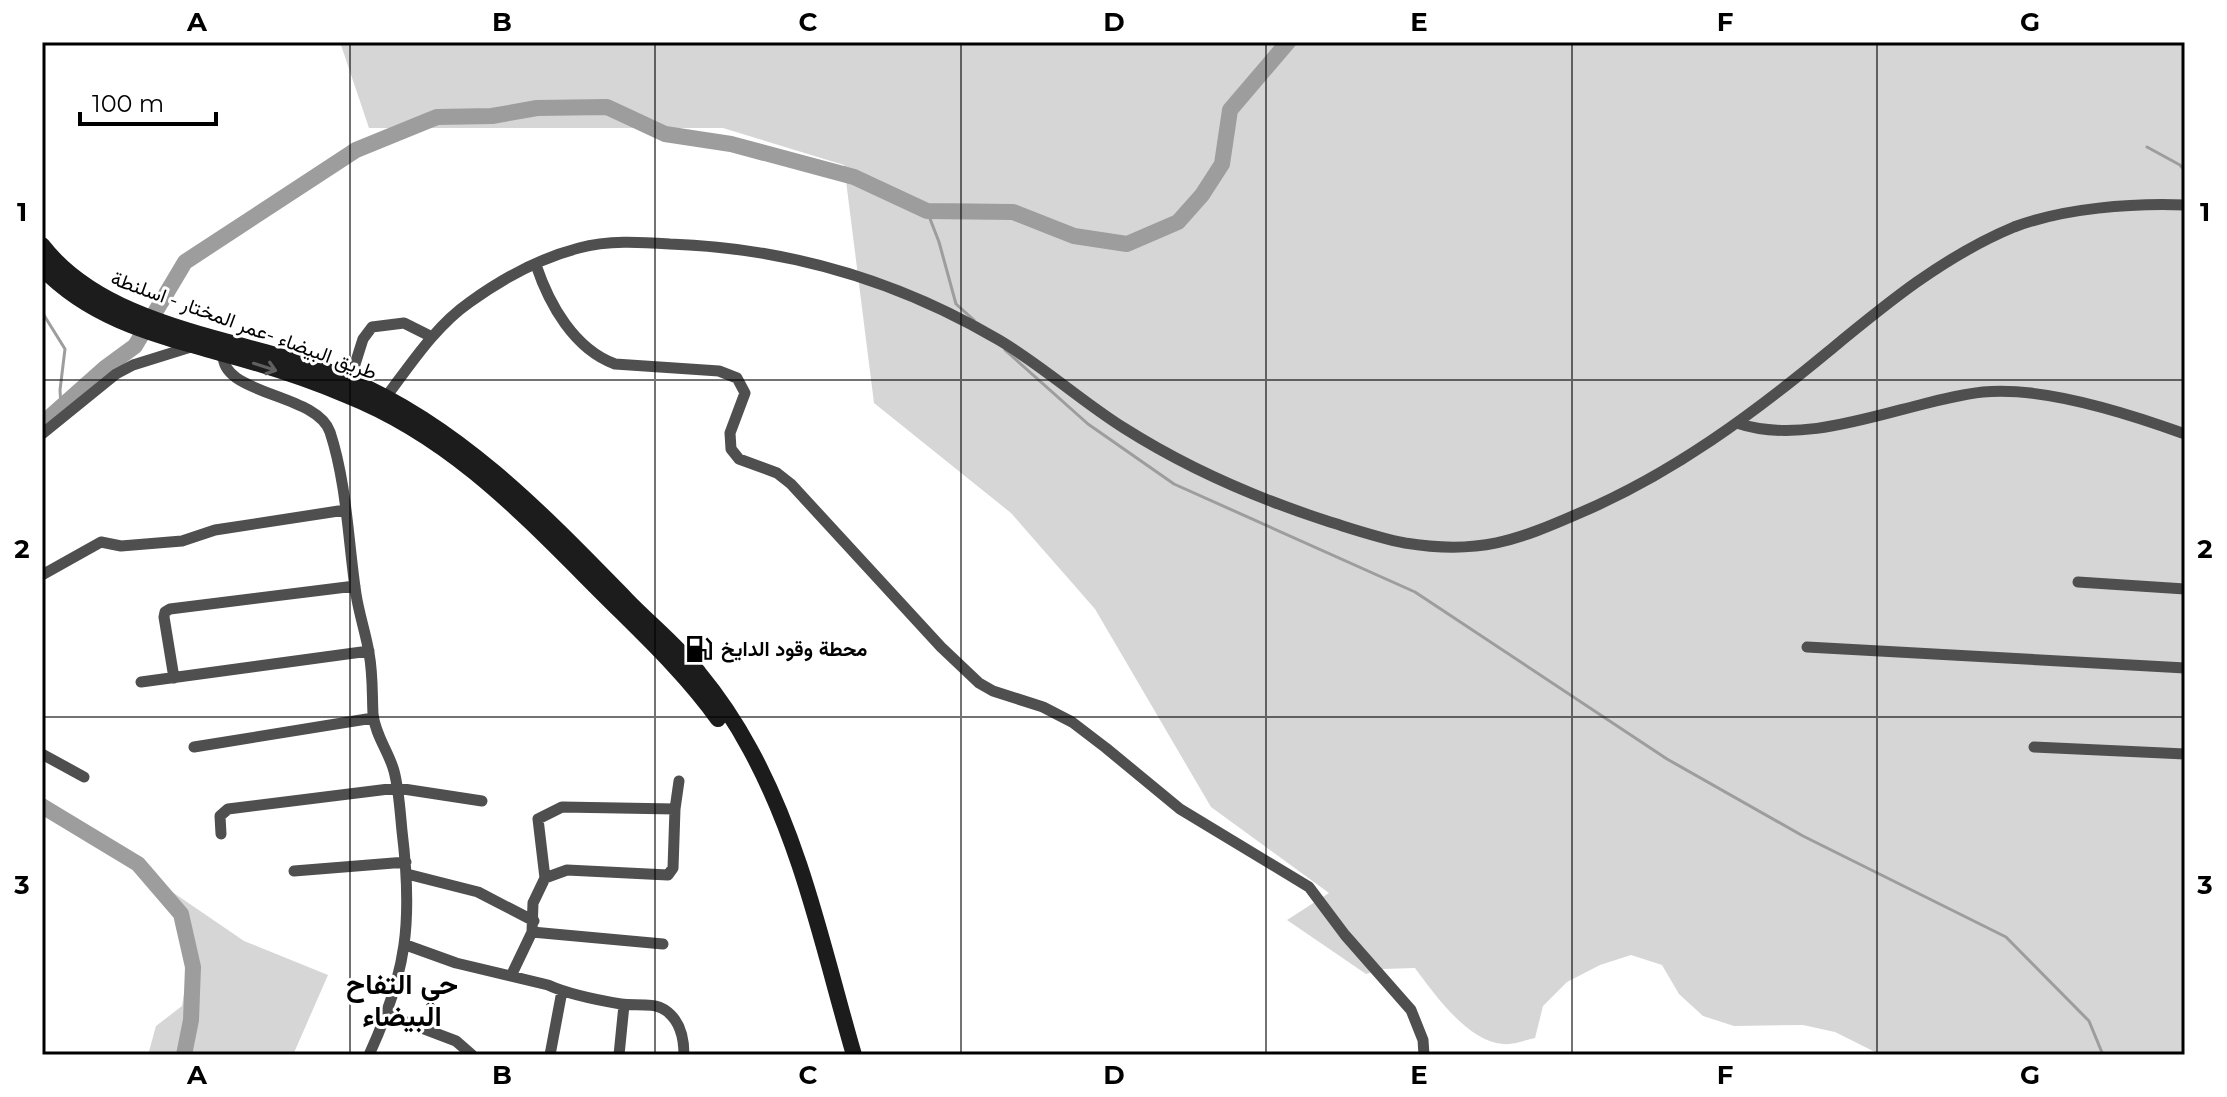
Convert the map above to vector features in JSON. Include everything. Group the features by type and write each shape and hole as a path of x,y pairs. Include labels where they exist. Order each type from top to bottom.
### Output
{"main road":[{"name":"طريق البيضاء -عمر المختار - اسلنطة","path":"42,245 56,263 93,293 133,319"},
{"name":"طريق البيضاء -عمر المختار - اسلنطة","path":"42,268 62,289 82,303 225,347 350,380 462,459 511,504 663,654 711,708 744,757 778,833 846,1055"},
{"name":"طريق البيضاء -عمر المختار - اسلنطة","path":"168,330 195,346 225,347 318,384 382,403 459,442 589,561 699,672 750,749 784,821 808,891 854,1055"}],"street":[{"path":"382,403 432,337 466,304 514,274 576,249 634,242 687,244 773,255 803,259 857,276 948,312 1003,343 1124,428 1220,482 1371,535 1405,543 1486,547 1531,535 1648,481 1737,423 1868,317 1939,266 1974,246 2016,226 2048,217 2086,210 2185,205"},
{"path":"536,265 547,298 587,349 599,358 615,364 719,371 737,378 745,393 730,433 731,449 739,459 777,473 791,484 941,647 979,683 1003,695 1043,707 1072,722 1180,809 1309,887 1345,935 1411,1010 1423,1040 1424,1055"},
{"path":"350,380 363,339 372,327 404,323 432,337"},
{"path":"42,434 116,374 133,365 195,346"},
{"path":"225,347 224,365 234,378 305,408 326,424 338,465 355,586 369,651 373,718 394,769 409,889 406,945 400,973 369,1055"},
{"path":"1737,423 1755,429 1810,428 1871,418 1963,395 2014,392 2133,416 2185,434"},
{"path":"42,575 101,542 121,546 182,541 215,530 345,510"},
{"path":"2078,582 2185,589"},
{"path":"174,678 164,617 170,609 355,586"},
{"path":"1807,647 2185,668"},
{"path":"141,682 369,651"},
{"path":"194,747 373,718"},
{"path":"2034,747 2185,754"},
{"path":"42,754 84,777"},
{"path":"545,878 567,870 668,875 673,868 679,781"},
{"path":"221,834 220,816 228,809 397,788 482,801"},
{"path":"511,976 533,926 533,903 545,878 538,819 562,807 675,809"},
{"path":"294,871 406,868 478,892 533,926 663,944"},
{"path":"406,945 456,963 562,991 624,1005 660,1007 676,1022 684,1041 684,1055"},
{"path":"550,1055 562,991"},
{"path":"619,1055 624,1005"},
{"path":"385,1014 456,1041 472,1055"}],"shaded area":[{"path":"340,42 2185,42 2185,1055 1881,1055 1835,1032 1803,1025 1734,1026 1703,1016 1679,994 1662,965 1631,955 1600,965 1567,982 1543,1006 1535,1038 1504,1044 1491,1042 1465,1026 1442,1003 1415,968 1382,969 1366,974 1287,920 1329,893 1211,807 1095,609 1011,513 874,403 844,165 723,128 369,128"},
{"path":"165,887 244,941 328,975 293,1055 148,1055 156,1026 182,1006 187,974 183,941"}],"waterway":[{"path":"42,424 105,368 135,346 185,262 356,150 437,117 492,116 537,108 607,107 665,134 731,144 854,177 927,211 1013,212 1074,236 1127,244 1178,222 1202,195 1222,164 1230,110 1288,42"},
{"path":"2147,147 2180,165 2185,171"},
{"path":"927,211 956,304 974,320"},
{"path":"42,312 65,349 61,407"},
{"path":"1005,350 1088,424 1174,484 1415,592 1667,759 1803,836 2006,937 2089,1021 2103,1055"},
{"path":"42,806 138,864 181,914 193,967 191,1020 184,1055"}],"place":[{"name":"محطة وقود الدايخ","path":"699,649"}],"district":[{"name":"حي التفاح البيضاء","path":"402,1000"}]}
